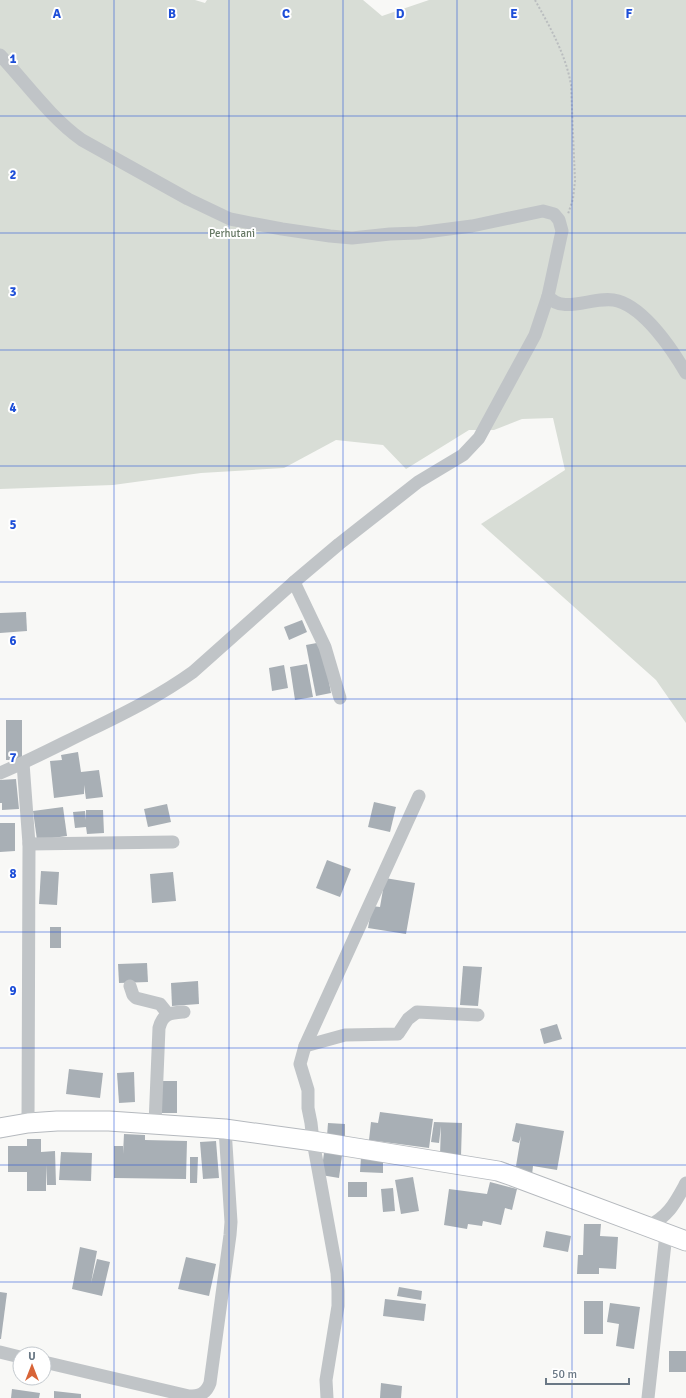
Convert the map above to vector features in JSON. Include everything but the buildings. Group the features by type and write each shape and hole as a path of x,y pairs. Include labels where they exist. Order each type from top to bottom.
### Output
{"street":[{"path":"0,55 57,119 82,140 188,199 230,219 298,232 352,238 461,228 543,210 554,214 561,225 562,237 548,296 535,335 479,438 471,448 463,455 418,482 339,544 193,672 176,685 154,698 0,773"},
{"path":"548,296 555,303 566,305 599,299 617,300 625,303 646,319 670,347 686,373"},
{"path":"294,582 325,647 340,698"},
{"path":"23,763 29,844 28,1122"},
{"path":"327,1398 326,1380 338,1306 337,1273 312,1141 311,1123 308,1112 308,1090 300,1064 305,1046 419,796"},
{"path":"29,844 173,842"},
{"path":"130,986 133,995 136,998 160,1004 168,1014"},
{"path":"154,1124 159,1028 164,1018 168,1014 184,1012"},
{"path":"305,1046 345,1035 398,1034 408,1018 417,1012 478,1015"},
{"path":"0,1128 28,1122 109,1121 225,1129 312,1141 498,1172 686,1241"},
{"path":"52,1364 188,1396 201,1395 208,1389 210,1384 231,1222 225,1129"},
{"path":"647,1227 657,1222 674,1206 686,1182"},
{"path":"648,1398 666,1234"},
{"path":"0,1352 12,1355"}],"path":[{"path":"535,0 549,24 562,52 570,76 575,162 574,194 570,211 561,225"}],"green space":[{"name":"Perhutani","path":"0,0 195,0 205,3 207,0 363,0 382,16 429,0 686,0 686,723 656,680 481,524 565,470 553,418 522,419 494,430 469,430 406,469 383,445 336,440 284,468 201,473 113,485 0,489"}]}
